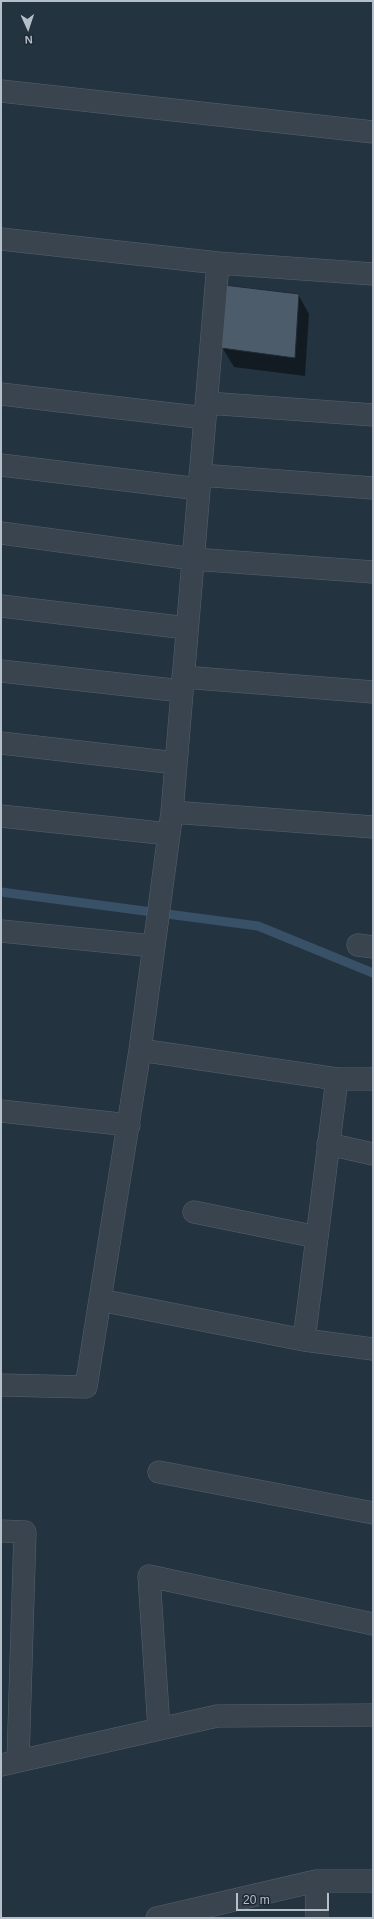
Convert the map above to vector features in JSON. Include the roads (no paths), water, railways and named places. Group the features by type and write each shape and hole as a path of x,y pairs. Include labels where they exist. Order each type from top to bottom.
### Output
{"street":[{"path":"1,91 373,132"},
{"path":"1,238 218,263 373,274"},
{"path":"1,1385 86,1387 129,1125 172,812 218,263"},
{"path":"1,394 206,410 373,415"},
{"path":"1,465 200,482 373,488"},
{"path":"1,533 193,559 373,572"},
{"path":"1,606 187,628"},
{"path":"1,671 182,684 373,692"},
{"path":"1,743 176,763"},
{"path":"172,812 373,827"},
{"path":"1,816 169,834"},
{"path":"1,931 154,940"},
{"path":"140,1050 337,1080 373,1079"},
{"path":"304,1340 337,1080"},
{"path":"1,1111 129,1125"},
{"path":"328,1144 373,1154"},
{"path":"194,1212 317,1237"},
{"path":"100,1300 304,1340 373,1349"},
{"path":"159,1472 373,1513"},
{"path":"1,1531 25,1532 9,1763 217,1716 373,1715"},
{"path":"159,1729 149,1576 373,1624"},
{"path":"316,1881 317,1918"},
{"path":"157,1918 316,1881 373,1881"}],"waterway":[{"path":"1,892 258,926 373,973"}]}
